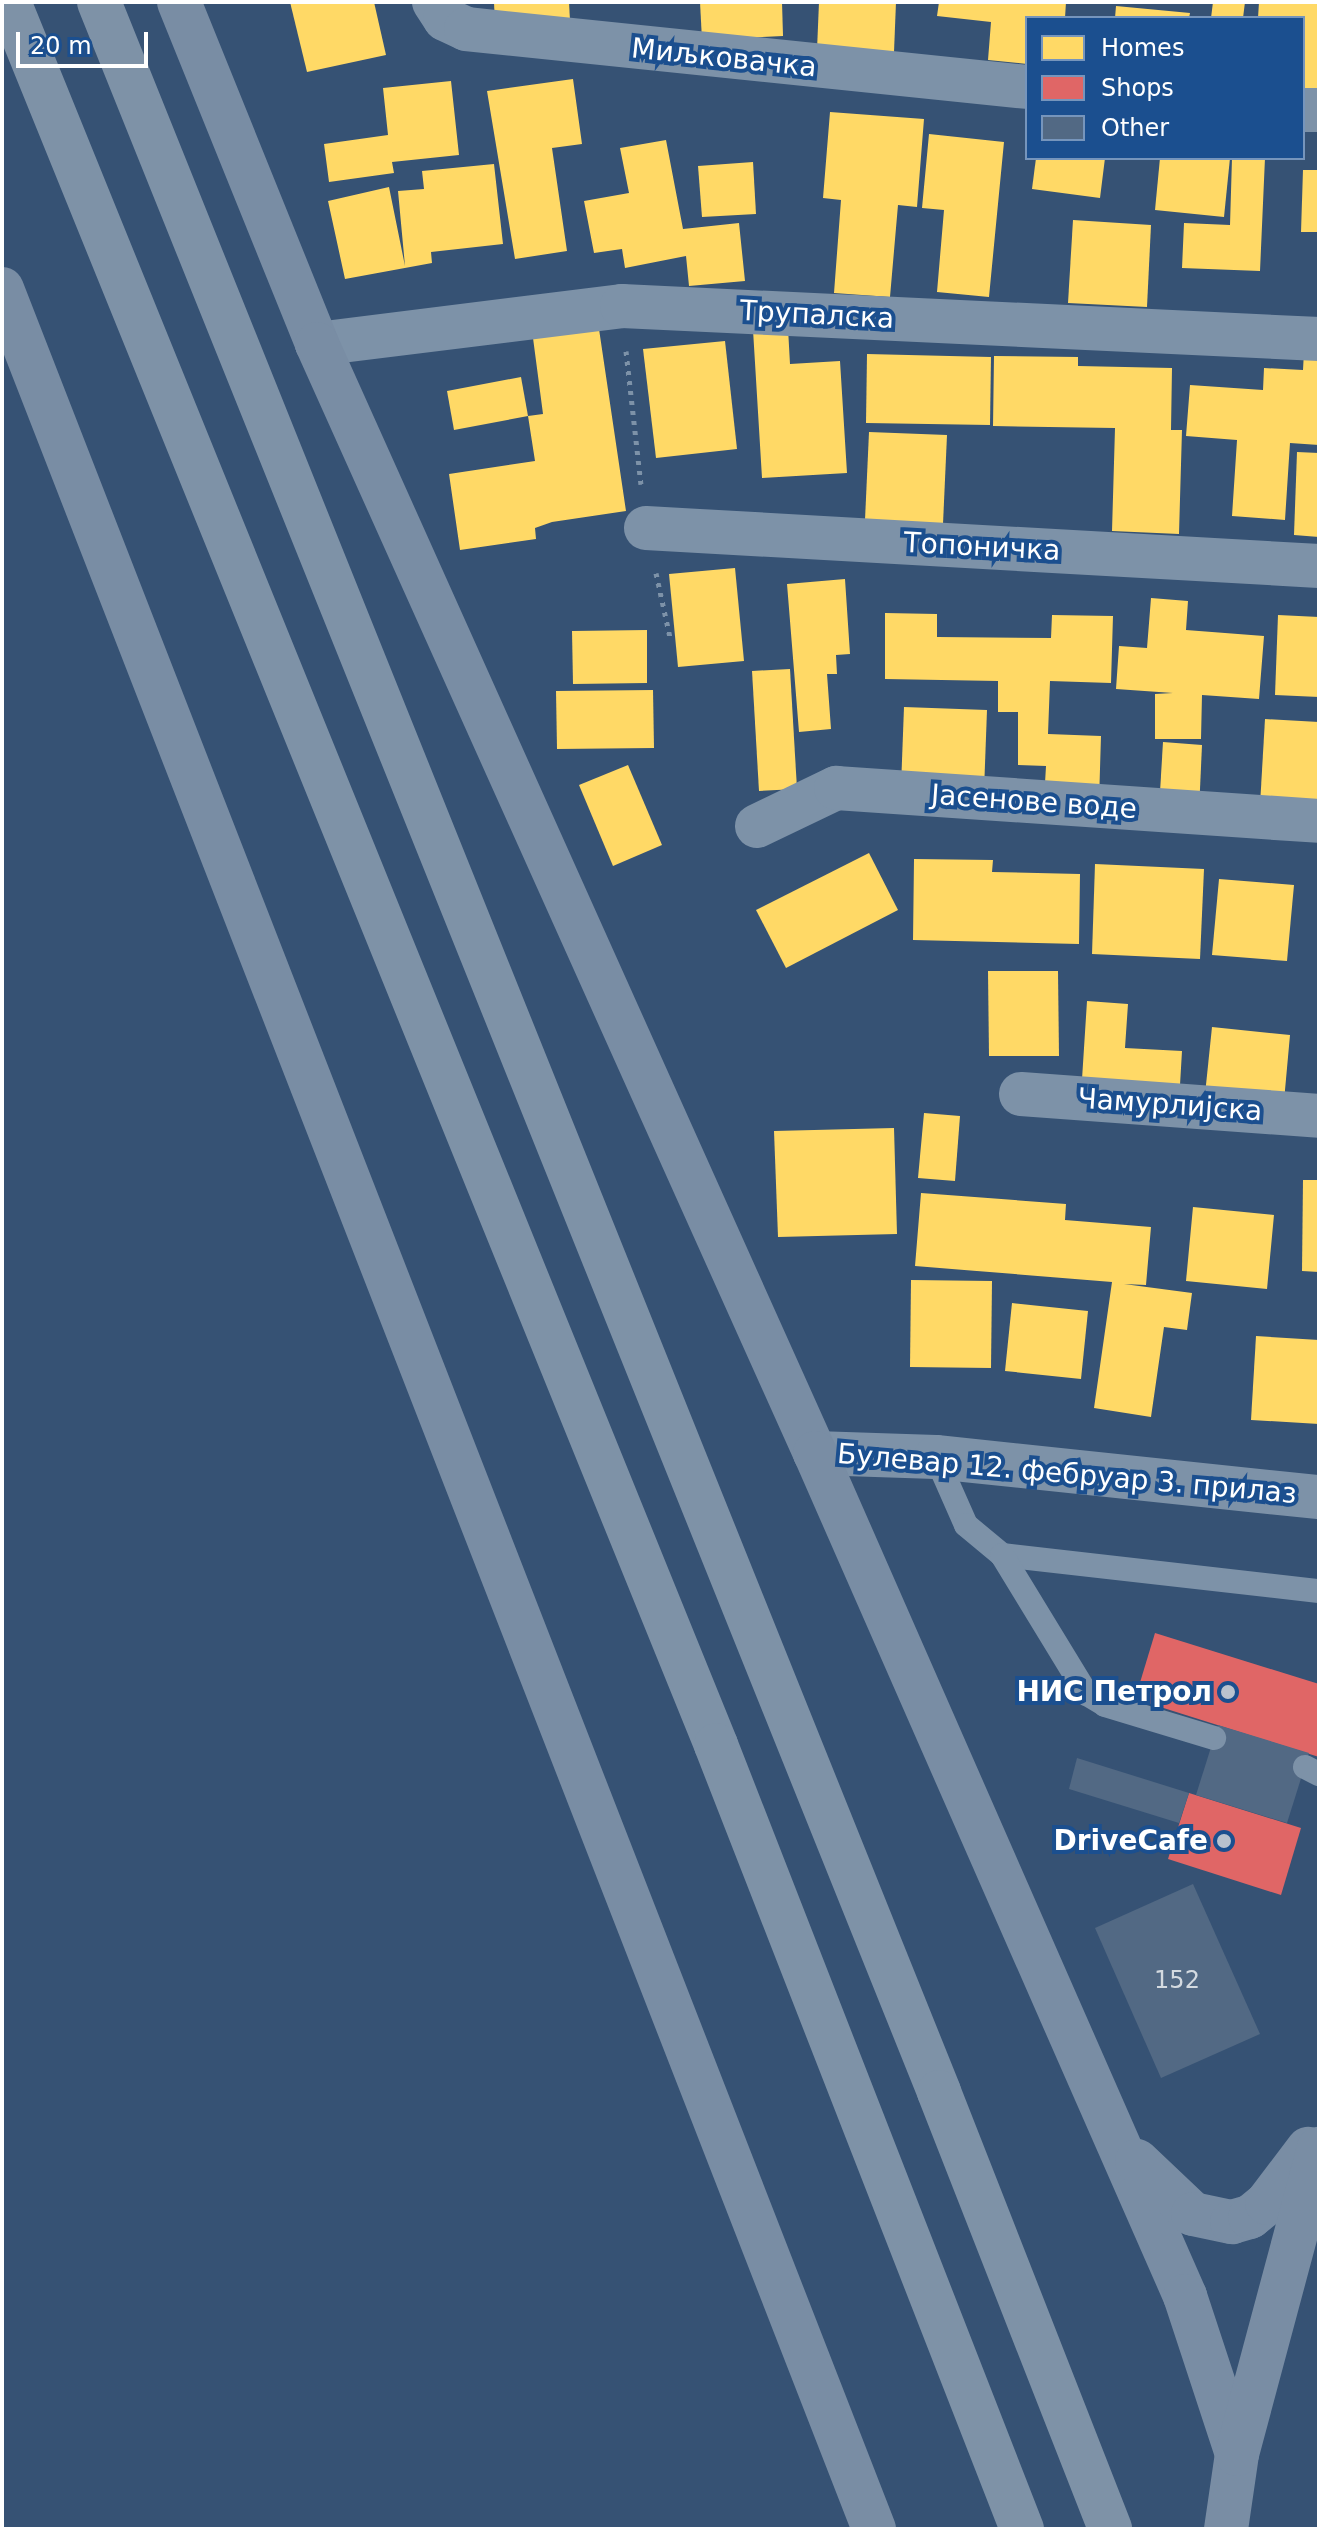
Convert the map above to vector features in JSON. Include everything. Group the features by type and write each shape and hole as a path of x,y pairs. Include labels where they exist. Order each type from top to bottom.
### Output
{"highway":[{"path":"9,2 716,1745 1022,2529"},
{"path":"99,2 939,2092 1110,2529"}],"main road":[{"path":"179,2 317,344 815,1453 1107,2125 1185,2296 1237,2454"},
{"path":"2,289 874,2529"},
{"path":"1107,2125 1179,2205 1213,2221 1232,2222 1250,2217 1267,2203 1319,2133"},
{"path":"1226,2529 1237,2454 1319,2149"}],"street":[{"name":"Миљковачка","path":"434,2 445,19 466,29 1025,87"},
{"name":"Трупалска","path":"317,344 622,306 1319,339"},
{"name":"Топоничка","path":"646,528 1319,566"},
{"name":"Јасенове воде","path":"757,826 836,788 1319,821"},
{"name":"Чамурлијска","path":"1021,1094 1319,1116"},
{"name":"Булевар 12. фебруар 3. прилаз","path":"815,1453 936,1457 1319,1497"}],"lane":[{"path":"936,1457 966,1525 1002,1555 1087,1694 1105,1705 1214,1738"},
{"path":"1002,1555 1319,1591"}],"path":[{"path":"622,306 646,528 670,637"}],"building: Homes":[{"path":"290,2 374,2 386,55 307,72"},
{"path":"494,2 569,2 570,21 495,25"},
{"path":"700,2 782,2 783,36 702,40"},
{"path":"819,2 896,2 894,52 817,50"},
{"path":"939,2 1066,2 1065,16 1025,16 1025,64 988,60 991,22 937,16"},
{"path":"1213,2 1245,2 1243,16 1211,16"},
{"path":"1259,2 1319,2 1319,99 1305,98 1305,16 1258,16"},
{"path":"1116,6 1190,13 1189,16 1115,16"},
{"path":"573,79 582,144 552,148 567,251 515,259 487,91"},
{"path":"451,81 459,155 392,162 394,173 329,182 324,144 388,135 383,88"},
{"path":"830,112 924,119 917,207 898,205 890,297 834,293 841,200 823,198"},
{"path":"929,134 1004,142 989,297 937,292 944,210 922,208"},
{"path":"666,140 683,229 739,223 745,281 689,286 686,256 625,268 622,249 594,253 584,201 629,193 620,148"},
{"path":"1036,160 1105,160 1100,198 1032,189"},
{"path":"1160,160 1230,160 1224,217 1155,210"},
{"path":"1232,160 1265,160 1260,271 1182,268 1184,223 1230,225"},
{"path":"753,162 756,214 702,217 698,166"},
{"path":"494,164 503,244 431,252 432,263 345,279 328,201 389,187 405,266 398,191 424,189 422,171"},
{"path":"1303,170 1319,170 1319,232 1301,232"},
{"path":"1073,220 1151,225 1147,307 1068,303"},
{"path":"788,328 790,364 840,361 847,473 762,478 753,330"},
{"path":"599,329 626,511 552,522 535,528 536,539 460,550 449,474 535,461 528,416 543,414 533,338"},
{"path":"725,341 737,449 656,458 643,349"},
{"path":"1304,351 1319,352 1319,445 1290,443 1285,520 1232,516 1237,440 1186,436 1190,385 1263,390 1264,368 1303,370"},
{"path":"867,354 991,357 990,425 866,423"},
{"path":"994,356 1078,357 1078,366 1172,368 1171,430 1182,430 1179,534 1112,531 1115,428 993,426"},
{"path":"521,377 528,416 454,430 447,391"},
{"path":"869,432 947,435 943,524 865,520"},
{"path":"1297,452 1319,453 1319,537 1294,535"},
{"path":"735,568 744,661 678,667 669,574"},
{"path":"845,579 850,654 836,655 837,674 827,674 831,729 799,732 787,584"},
{"path":"1151,598 1188,601 1186,630 1264,636 1259,699 1202,695 1201,739 1155,739 1155,694 1173,693 1116,689 1119,646 1147,648"},
{"path":"885,613 937,614 937,637 1051,638 1052,615 1113,616 1111,683 1050,681 1048,734 1101,736 1099,802 1044,800 1046,766 1018,765 1018,712 998,712 998,681 885,679"},
{"path":"1278,615 1319,617 1319,697 1275,695"},
{"path":"647,630 647,683 573,684 572,631"},
{"path":"790,669 797,789 759,791 752,671"},
{"path":"653,690 654,748 557,749 556,691"},
{"path":"904,707 987,710 984,791 901,787"},
{"path":"1265,719 1319,722 1319,808 1260,805"},
{"path":"1163,742 1202,745 1199,811 1159,809"},
{"path":"628,765 662,845 613,866 579,785"},
{"path":"869,853 898,910 786,968 756,910"},
{"path":"914,859 993,860 992,872 1080,874 1079,944 913,940"},
{"path":"1095,864 1204,869 1200,959 1092,954"},
{"path":"1219,879 1294,885 1287,961 1212,955"},
{"path":"988,971 1058,971 1059,1056 989,1056"},
{"path":"1087,1001 1128,1004 1125,1048 1182,1051 1179,1102 1081,1095"},
{"path":"1212,1027 1290,1035 1283,1112 1204,1104"},
{"path":"924,1113 960,1116 955,1181 918,1178"},
{"path":"894,1128 897,1234 778,1237 774,1131"},
{"path":"1303,1180 1319,1180 1319,1272 1302,1271"},
{"path":"921,1193 1066,1204 1065,1220 1151,1227 1146,1285 1124,1284 1192,1293 1187,1330 1164,1327 1151,1417 1094,1408 1112,1282 915,1266"},
{"path":"1193,1207 1274,1215 1267,1289 1186,1281"},
{"path":"911,1280 992,1281 991,1368 910,1367"},
{"path":"1012,1303 1088,1311 1081,1379 1005,1371"},
{"path":"1256,1336 1319,1340 1319,1424 1251,1420"}],"building: Shops":[{"name":"НИС Петрол","path":"1155,1633 1319,1684 1319,1757 1135,1699"},
{"path":"1189,1793 1301,1828 1281,1895 1168,1859"}],"building: Other":[{"path":"1218,1725 1309,1753 1287,1823 1196,1795"},
{"path":"1077,1758 1189,1793 1179,1823 1069,1789"},
{"path":"1193,1884 1260,2034 1161,2078 1095,1928"}],"place":[{"name":"НИС Петрол","path":"1228,1692"},
{"name":"DriveCafe","path":"1224,1841"}]}
